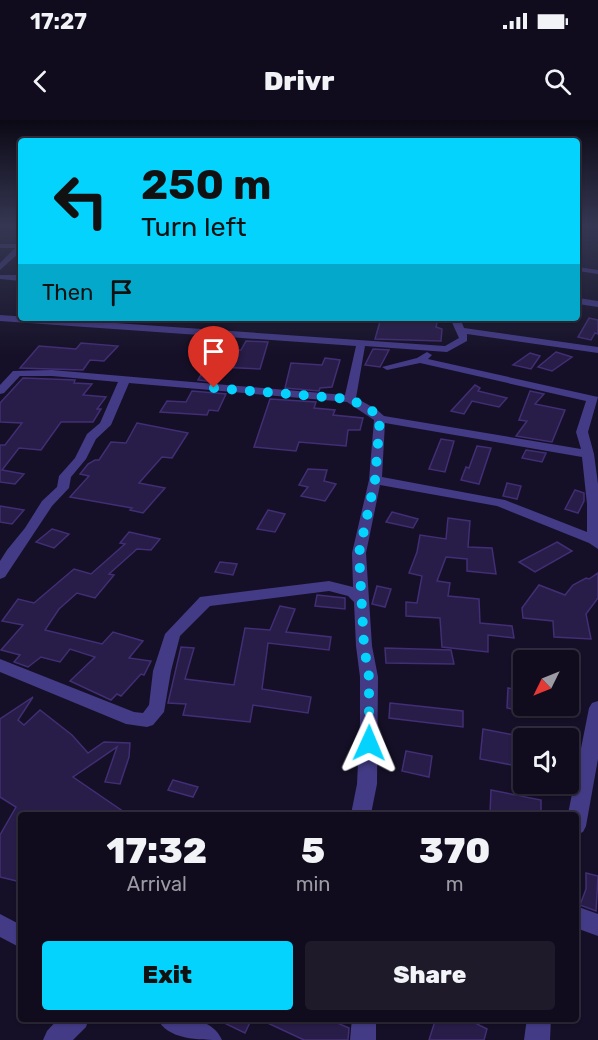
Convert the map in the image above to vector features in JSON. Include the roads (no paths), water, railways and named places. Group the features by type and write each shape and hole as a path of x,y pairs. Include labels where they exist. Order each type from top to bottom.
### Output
{"street":[{"path":"580,270 598,272"},
{"path":"0,277 18,278"},
{"path":"580,301 598,304"},
{"path":"0,318 18,319"},
{"path":"43,321 447,349"},
{"path":"387,367 420,360 464,339 463,331 457,321"},
{"path":"463,331 598,350"},
{"path":"350,399 361,343"},
{"path":"375,480 500,503 596,543 596,504 582,432 595,399 420,360"},
{"path":"0,391 17,373 52,373 350,399 380,418 588,454"},
{"path":"0,574 47,504 63,488 65,476 80,459 91,437 105,425 124,381"},
{"path":"361,812 367,784 369,677 359,553 375,480 380,418"},
{"path":"0,665 132,719 147,720 158,707 162,671 173,633 205,600 329,586 353,592 362,601"},
{"path":"579,812 598,708"},
{"path":"579,917 598,925"},
{"path":"0,925 18,935"},
{"path":"56,1040 73,1022"},
{"path":"176,1022 209,1040"},
{"path":"363,1040 364,1022"},
{"path":"537,1040 539,1022"}]}
